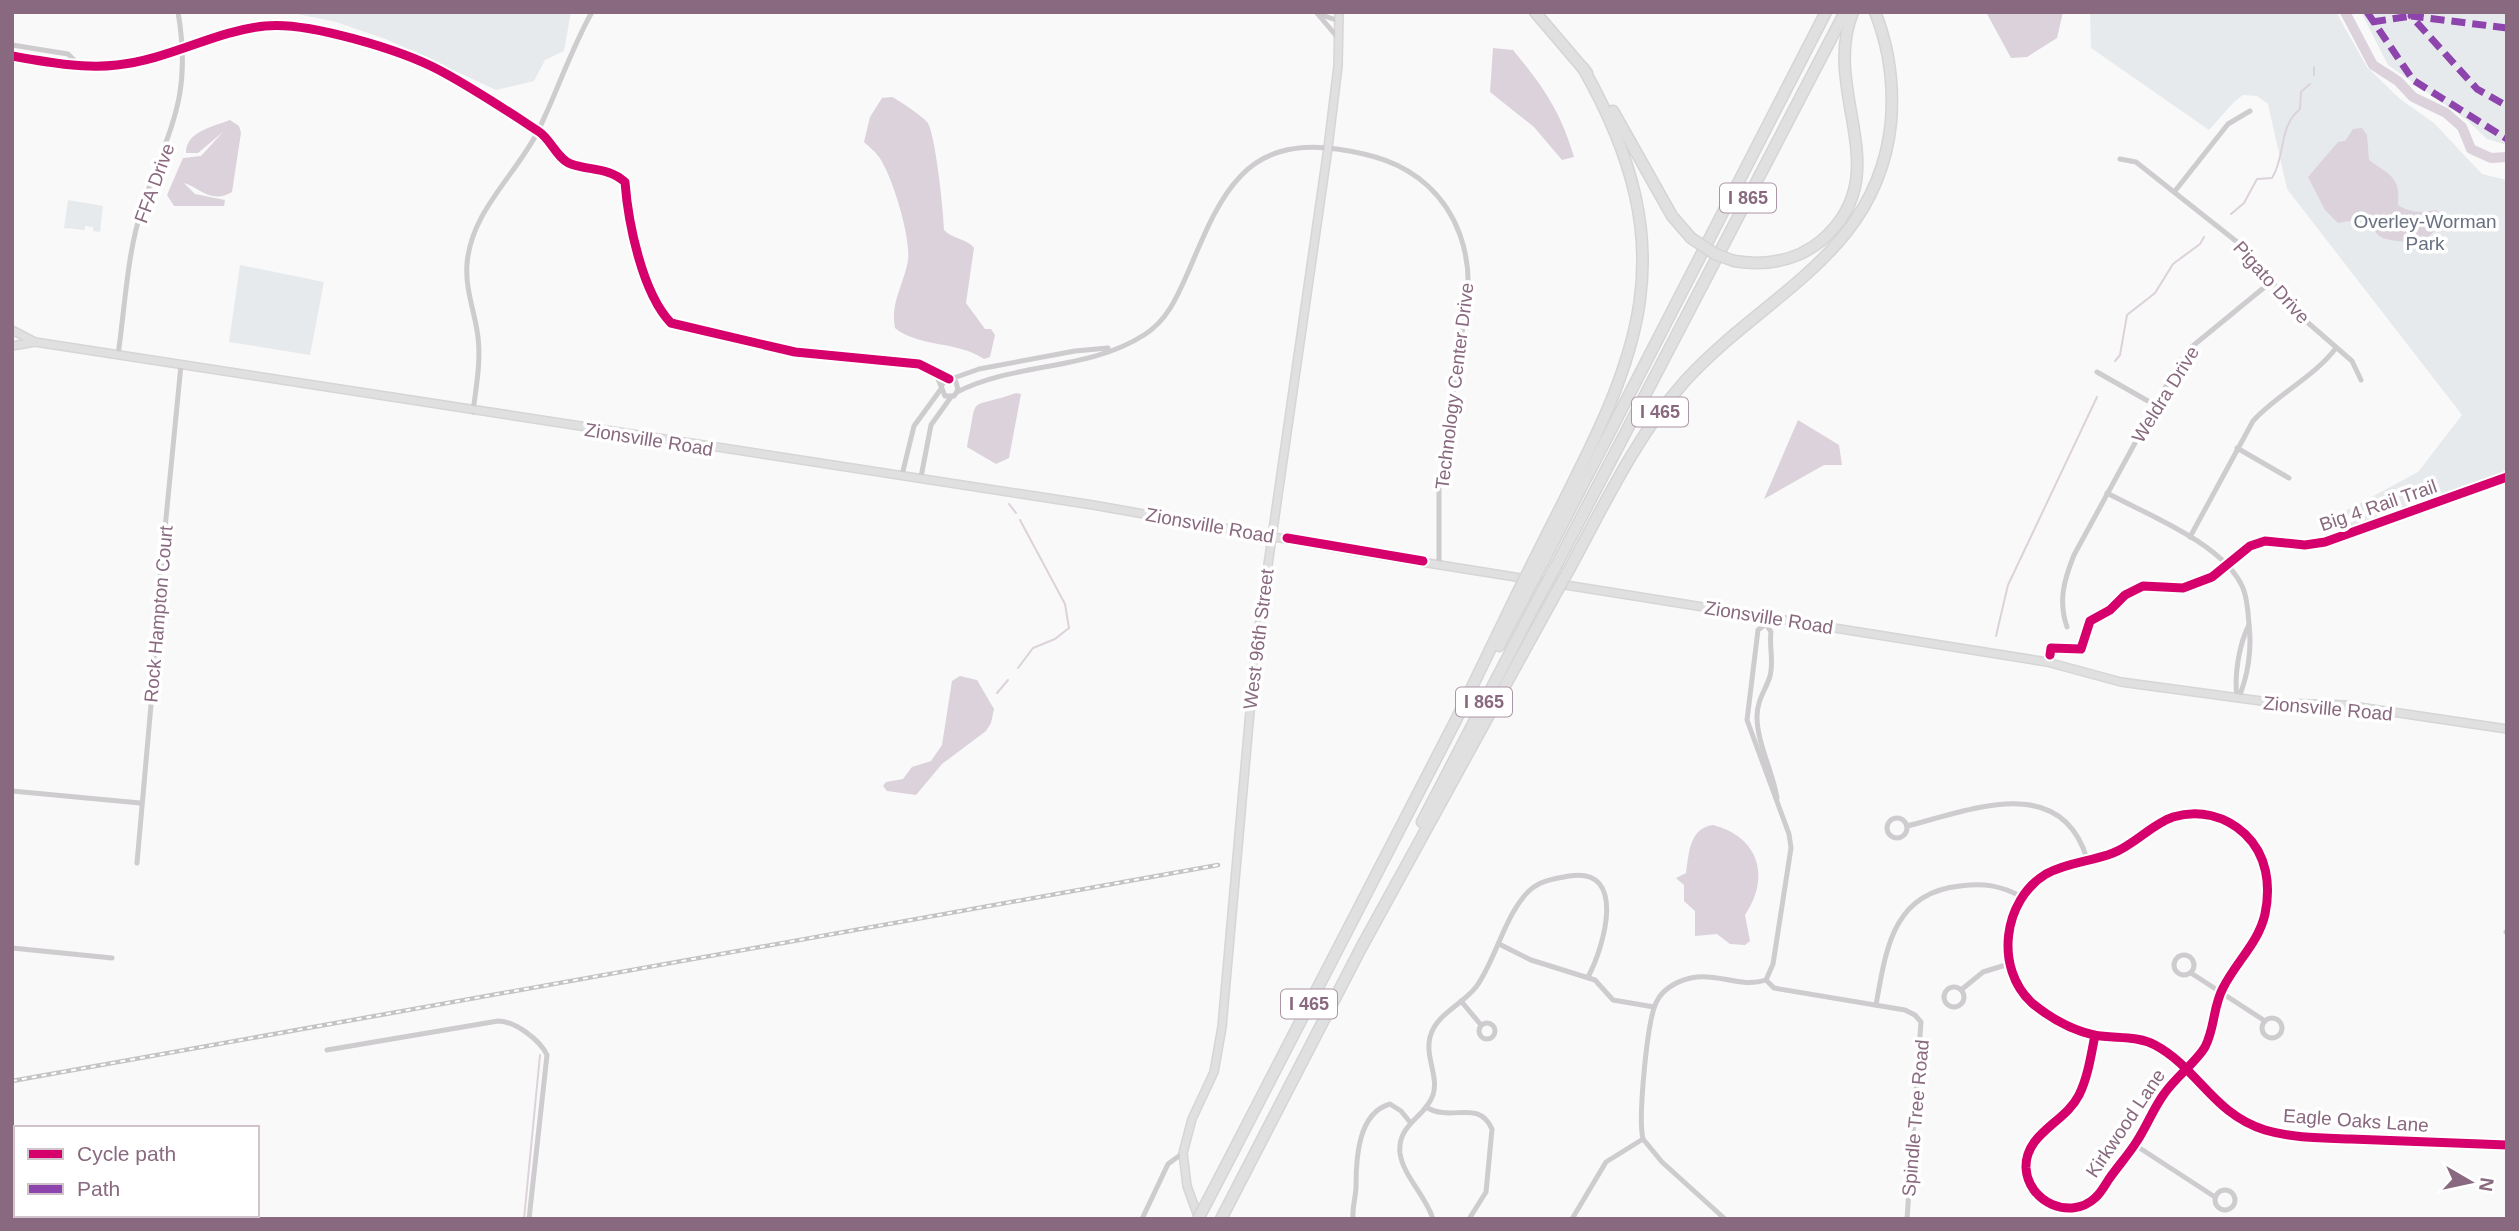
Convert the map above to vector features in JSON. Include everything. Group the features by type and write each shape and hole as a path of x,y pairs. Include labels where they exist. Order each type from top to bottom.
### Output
{"highway":[{"name":"I 465","path":"1199,1219 1520,597 1621,383 1634,336 1641,295 1642,249 1633,182 1610,118 1583,68 1535,12"},
{"name":"I 865","path":"1538,561 1826,12"},
{"name":"I 865","path":"1361,948 1556,564 1845,12"},
{"path":"1583,68 1608,101 1672,216 1691,238 1715,254 1734,261 1773,262 1807,250 1833,230 1849,204 1858,176 1859,158 1842,58 1846,32 1853,12"},
{"name":"I 465","path":"1435,805 1638,446 1676,392 1710,357 1825,259 1862,211 1885,157 1892,103 1890,65 1875,12"},
{"name":"I 465","path":"1221,1219 1361,948"}],"main road":[{"name":"West 96th Street","path":"1199,1219 1187,1186 1183,1153 1192,1119 1214,1072 1222,1027 1255,654 1328,148 1339,17"},
{"name":"Zionsville Road","path":"12,330 35,342 473,412 922,477 1439,563 1766,621 2047,662 2121,682 2238,699 2345,705 2507,729"},
{"name":"Zionsville Road","path":"12,346 35,342"}],"street":[{"name":"FFA Drive","path":"118,355 133,245 142,209 177,116 185,49 178,12"},
{"path":"473,412 478,374 478,337 469,302 467,262 487,205 524,156 538,130 567,58 593,12"},
{"path":"1318,13 1339,17"},
{"path":"1318,13 1339,39"},
{"path":"12,56 68,65 117,65 269,26 334,34 437,69 538,130 571,164 593,166 617,174 625,182 638,251 651,290 671,323 795,352 919,365 958,384 957,392 931,425 922,477"},
{"path":"12,46 68,54 77,63"},
{"path":"2175,191 2228,124 2250,111"},
{"name":"Technology Center Drive","path":"957,392 983,380 1090,358 1145,334 1168,314 1213,214 1234,182 1258,161 1286,148 1328,148 1372,155 1409,170 1438,196 1453,218 1463,243 1468,268 1468,292 1439,489 1439,563"},
{"name":"Pigato Drive","path":"2120,159 2136,162 2246,249 2299,315 2351,361 2361,380"},
{"name":"Weldra Drive","path":"2067,627 2061,608 2067,573 2155,405 2189,349 2272,281"},
{"name":"Technology Center Drive","path":"950,379 979,369 1074,351 1115,348"},
{"path":"2190,537 2237,448 2265,408 2323,365 2336,348"},
{"name":"Rock Hampton Court","path":"137,863 140,803 181,365"},
{"path":"2097,372 2155,405"},
{"path":"936,374 943,394 951,397"},
{"path":"902,475 914,426 928,403 950,379"},
{"path":"2237,448 2289,478"},
{"path":"2107,493 2190,537 2222,559 2235,574 2247,603 2251,636 2244,687 2238,699"},
{"path":"1766,980 1773,964 1791,848 1757,720 1761,691 1769,679 1772,659 1769,648 1771,632 1766,621 1758,630 1747,720 1777,801"},
{"path":"12,791 140,803"},
{"path":"1907,826 2012,802 2036,805 2061,816 2081,839 2087,859"},
{"path":"1962,990 1983,972 2009,964 2008,939 2013,915 2022,897 2041,877 2064,864 2113,853 2171,817 2200,814 2221,818 2238,827 2255,843 2267,875 2265,916 2259,933 2220,991 2206,1045 2184,1068"},
{"path":"1433,1219 1401,1159 1401,1138 1409,1122 1426,1107 1434,1092 1429,1051 1431,1034 1441,1019 1477,985 1525,895 1540,882 1579,875 1591,876 1601,882 1606,900 1599,952 1588,977"},
{"path":"1766,980 1774,988 1876,1006 1888,946 1903,915 1914,903 1937,890 1975,884 1991,884 2022,897"},
{"path":"1499,944 1531,960 1588,977 1613,1000 1654,1007"},
{"path":"12,948 111,958"},
{"name":"Eagle Oaks Lane","path":"2009,964 2030,1001 2062,1023 2095,1035 2130,1037 2150,1043 2184,1068 2224,1108 2248,1124 2269,1131 2331,1138 2507,1144"},
{"path":"2191,973 2265,1021"},
{"path":"1726,1219 1661,1163 1643,1139 1640,1119 1654,1007 1664,990 1695,977 1748,984 1766,980"},
{"path":"1461,1002 1481,1026"},
{"name":"Spindle Tree Road","path":"1876,1006 1905,1010 1918,1017 1923,1033 1907,1219"},
{"path":"327,1050 498,1021 511,1024 539,1043 547,1055 529,1219"},
{"name":"Kirkwood Lane","path":"2095,1035 2079,1096 2063,1116 2031,1145 2026,1171 2035,1193 2052,1205 2076,1208 2095,1198 2135,1145 2162,1096 2184,1068"},
{"path":"1353,1219 1358,1154 1365,1125 1381,1107 1390,1104 1401,1111 1409,1122"},
{"path":"1426,1107 1441,1115 1475,1113 1488,1120 1492,1129 1488,1187 1469,1219"},
{"path":"1572,1219 1606,1162 1643,1139"},
{"path":"2135,1145 2215,1196"},
{"path":"1142,1219 1168,1164 1183,1153"}],"green space":[{"path":"288,12 571,12 564,51 545,60 534,81 496,90 388,40 336,22"},
{"name":"Overley-Worman Park","path":"2090,12 2336,12 2367,67 2400,99 2434,123 2482,174 2507,180 2507,473 2399,515 2341,530 2336,516 2418,472 2462,415 2287,189 2268,104 2257,96 2243,95 2209,130 2091,48"},
{"path":"2361,12 2507,12 2507,145 2487,139 2467,120 2388,65"},
{"path":"68,200 103,206 100,232 85,226 85,230 64,228"},
{"path":"240,265 324,282 310,355 229,342"}],"shaded area":[{"path":"1986,12 2063,12 2057,38 2027,57 2011,58"},
{"path":"1493,48 1513,50 1533,76 1557,113 1574,157 1562,160 1534,127 1490,92"},
{"path":"892,97 921,116 930,128 939,173 944,230 974,248 966,303 985,329 991,329 995,335 990,357 984,359 962,349 915,338 895,328 894,310 908,260 907,237 889,177 879,157 864,142 870,117 882,98"},
{"path":"230,120 239,126 241,133 232,192 211,196 184,183 195,194 225,200 224,206 174,206 167,195 183,158 201,156 223,132 198,153 186,153 190,140 202,131"},
{"path":"2362,128 2367,135 2369,160 2392,177 2398,188 2398,205 2412,211 2435,210 2443,214 2435,229 2423,241 2387,239 2376,233 2366,217 2357,215 2350,221 2338,223 2325,210 2308,177 2338,142 2345,141 2353,129"},
{"path":"1021,394 1009,458 996,464 967,447 974,410 981,403"},
{"path":"1798,420 1839,445 1842,465 1824,465 1764,499"},
{"path":"960,676 977,680 994,709 986,731 942,764 916,795 887,791 883,786 886,782 903,779 912,767 931,761 942,745 952,681"},
{"path":"1713,825 1741,839 1756,860 1757,887 1745,915 1750,941 1745,945 1730,944 1717,934 1695,936 1695,911 1684,901 1684,885 1676,878 1686,873 1695,836 1705,827"}],"waterway":[{"path":"2345,12 2373,65 2398,81 2413,97 2446,113 2462,127 2471,149 2491,158 2507,157"},
{"path":"2314,67 2314,75"},
{"path":"2231,214 2244,203 2257,179 2272,178 2288,124 2300,109 2301,92 2310,84"},
{"path":"2115,361 2120,355 2127,315 2155,293 2173,264 2200,244 2204,237"},
{"path":"1996,636 2008,585 2097,397"},
{"path":"1009,504 1016,513"},
{"path":"1018,668 1033,648 1055,639 1069,628 1065,604 1020,520"},
{"path":"997,693 1008,680"},
{"path":"524,1219 540,1055"}],"railway":[{"path":"12,1081 1218,865"}],"marked path":[{"path":"2367,12 2413,80 2507,139"},
{"path":"2372,22 2411,16"},
{"path":"2507,28 2411,16 2477,89 2507,106"}],"cycle path":[{"path":"12,56 51,63 117,65 265,26 328,32 402,54 452,77 514,115 543,135 571,164 606,172 625,182 629,217 644,276 661,310 671,323 795,352 919,364 949,379"},
{"name":"Big 4 Rail Trail","path":"2050,655 2051,648 2081,649 2090,621 2110,610 2125,595 2143,586 2183,588 2212,577 2250,546 2265,541 2305,545 2325,542 2507,477"},
{"path":"1287,538 1423,561"},
{"path":"2095,1035 2079,1095 2073,1105 2039,1137 2027,1156 2026,1168 2034,1190 2042,1198 2063,1208 2085,1205 2099,1194 2134,1146 2164,1094 2186,1070 2191,1064 2201,1052 2205,1047 2223,988 2253,943 2262,924 2268,892 2263,861 2245,834 2212,816 2193,814 2173,817 2121,849 2054,870 2031,886 2020,900 2013,917 2008,954 2012,972 2032,1003 2077,1030 2155,1045 2183,1066 2195,1078 2219,1102 2232,1113 2265,1130 2318,1138 2507,1145"}]}
